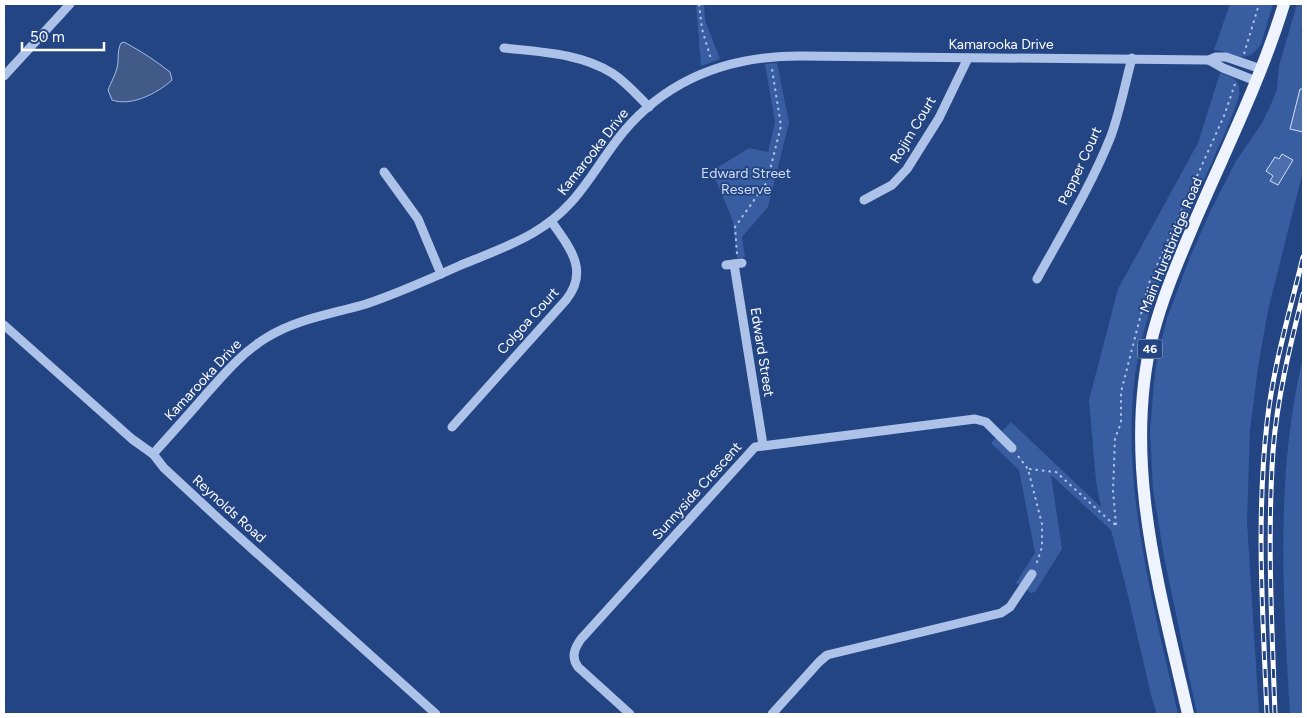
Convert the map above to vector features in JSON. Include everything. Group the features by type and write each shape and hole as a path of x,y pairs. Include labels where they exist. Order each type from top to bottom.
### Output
{"main road":[{"name":"Main Hurstbridge Road","path":"1188,714 1161,591 1145,502 1141,431 1144,380 1153,332 1172,277 1256,81 1284,4"}],"street":[{"path":"4,76 70,4"},
{"path":"504,48 558,55 594,64 617,77 649,106"},
{"name":"Kamarooka Drive","path":"153,454 235,363 264,339 297,323 369,303 441,274 517,241 551,221 579,194 617,140 649,106 678,86 713,69 748,59 777,56 1209,60 1223,57 1261,68"},
{"name":"Rojim Court","path":"864,200 892,185 907,169 939,118 968,58"},
{"name":"Pepper Court","path":"1037,279 1084,194 1108,144 1132,58"},
{"name":"Kamarooka Drive","path":"1209,60 1237,77 1256,81"},
{"path":"384,172 415,214 441,274"},
{"name":"Colgoa Court","path":"452,427 573,290 577,274 575,260 571,250 551,221"},
{"name":"Edward Street","path":"735,264 763,445"},
{"name":"Reynolds Road","path":"4,325 132,439 153,454 164,468 220,520 436,714"},
{"name":"Sunnyside Crescent","path":"630,714 578,667 574,660 575,649 581,639 753,449 763,445 975,419 986,422 1012,448"},
{"path":"772,714 819,662 830,654 1001,613 1010,607 1032,574"}],"path":[{"path":"699,4 702,29 713,69"},
{"path":"1242,62 1259,4"},
{"path":"735,264 735,227 768,179 781,126 772,69"},
{"path":"1012,448 1028,469 1042,524 1043,534 1040,556 1032,574"},
{"path":"1028,469 1056,472 1110,522 1116,525"}],"green space":[{"path":"696,4 704,4 705,20 720,59 701,66"},
{"path":"1230,4 1273,4 1261,44 1251,55 1245,57 1214,50"},
{"path":"1297,4 1303,4 1301,33 1303,33 1303,171 1268,310 1250,430 1247,522 1259,714 1197,714 1164,557 1153,489 1150,432 1157,359 1167,318 1190,257 1211,210 1236,161 1262,123 1272,102 1277,89 1279,66"},
{"name":"Edward Street Reserve","path":"777,63 789,123 768,207 742,237 745,257 737,258 733,221 712,171 749,148 768,152 775,122 765,64"},
{"path":"1220,73 1236,80 1239,86 1239,96 1159,285 1145,327 1135,374 1132,422 1133,472 1138,521 1146,571 1178,714 1157,714 1111,530 1051,475 1062,549 1035,592 1031,593 1016,583 1035,553 1019,470 991,443 1011,422 1101,507 1096,481 1089,400 1118,289 1198,143"},
{"path":"1303,357 1303,714 1290,714 1283,535 1288,446"}],"shaded area":[{"path":"124,42 170,72 172,80 144,98 127,102 112,100 108,90 117,68 121,43"}],"building":[{"path":"1300,89 1303,89 1303,132 1290,129"},
{"path":"1282,154 1293,160 1278,185 1270,181 1273,176 1266,171 1275,157 1279,159"}],"railway":[{"path":"1267,714 1261,568 1264,459 1273,381 1303,257"},
{"path":"1275,714 1270,550 1273,451 1281,392 1303,294"}]}
